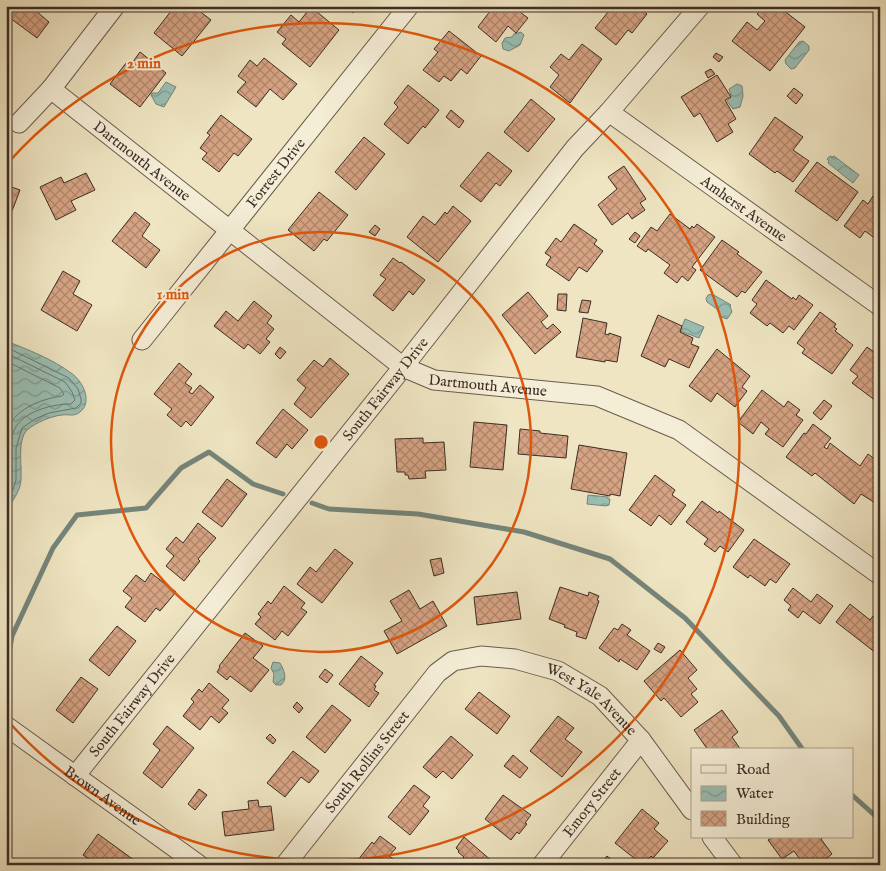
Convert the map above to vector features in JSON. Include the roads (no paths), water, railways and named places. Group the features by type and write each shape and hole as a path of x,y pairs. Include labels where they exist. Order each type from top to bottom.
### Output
{"street":[{"path":"19,123 51,89 115,6"},
{"name":"Forrest Drive","path":"142,340 410,6"},
{"name":"South Fairway Drive","path":"76,776 403,367 575,148 609,112 700,6"},
{"name":"Dartmouth Avenue","path":"51,89 403,367 434,380 597,396 679,430 880,574"},
{"name":"Amherst Avenue","path":"609,112 880,306"},
{"name":"West Yale Avenue","path":"453,660 481,656 515,659 558,671 600,696 641,740 691,809"},
{"name":"South Rollins Street","path":"285,865 438,673 453,660"},
{"name":"Brown Avenue","path":"6,726 199,865"},
{"name":"Emory Street","path":"542,865 641,740"},
{"path":"713,838 733,865"}],"water":[{"path":"521,32 524,35 520,45 509,51 503,49 502,43 505,38 512,37 514,34"},
{"path":"803,41 809,46 809,50 795,68 791,69 785,60 799,42"},
{"path":"166,82 176,87 164,107 156,104 151,95 152,93 158,93"},
{"path":"737,84 742,86 743,96 740,107 733,109 727,101 731,96 729,89"},
{"path":"830,156 834,156 859,175 853,183 828,163 827,159"},
{"path":"712,294 731,305 732,312 727,319 721,317 717,309 707,302 708,295"},
{"path":"685,319 704,327 699,338 680,331"},
{"path":"6,341 48,359 71,373 83,386 86,403 78,414 48,418 27,430 21,447 21,483 6,513"},
{"path":"588,495 608,497 610,499 609,505 587,504"},
{"path":"273,662 280,663 284,671 285,677 281,685 276,685 273,682 274,674 271,668"}],"waterway":[{"path":"6,670 12,636 53,548 77,515 146,508 181,468 209,452 253,484 283,494"},
{"path":"312,503 329,509 418,514 524,532 610,559 685,618 779,716 802,748"},
{"path":"854,797 880,820"}]}
